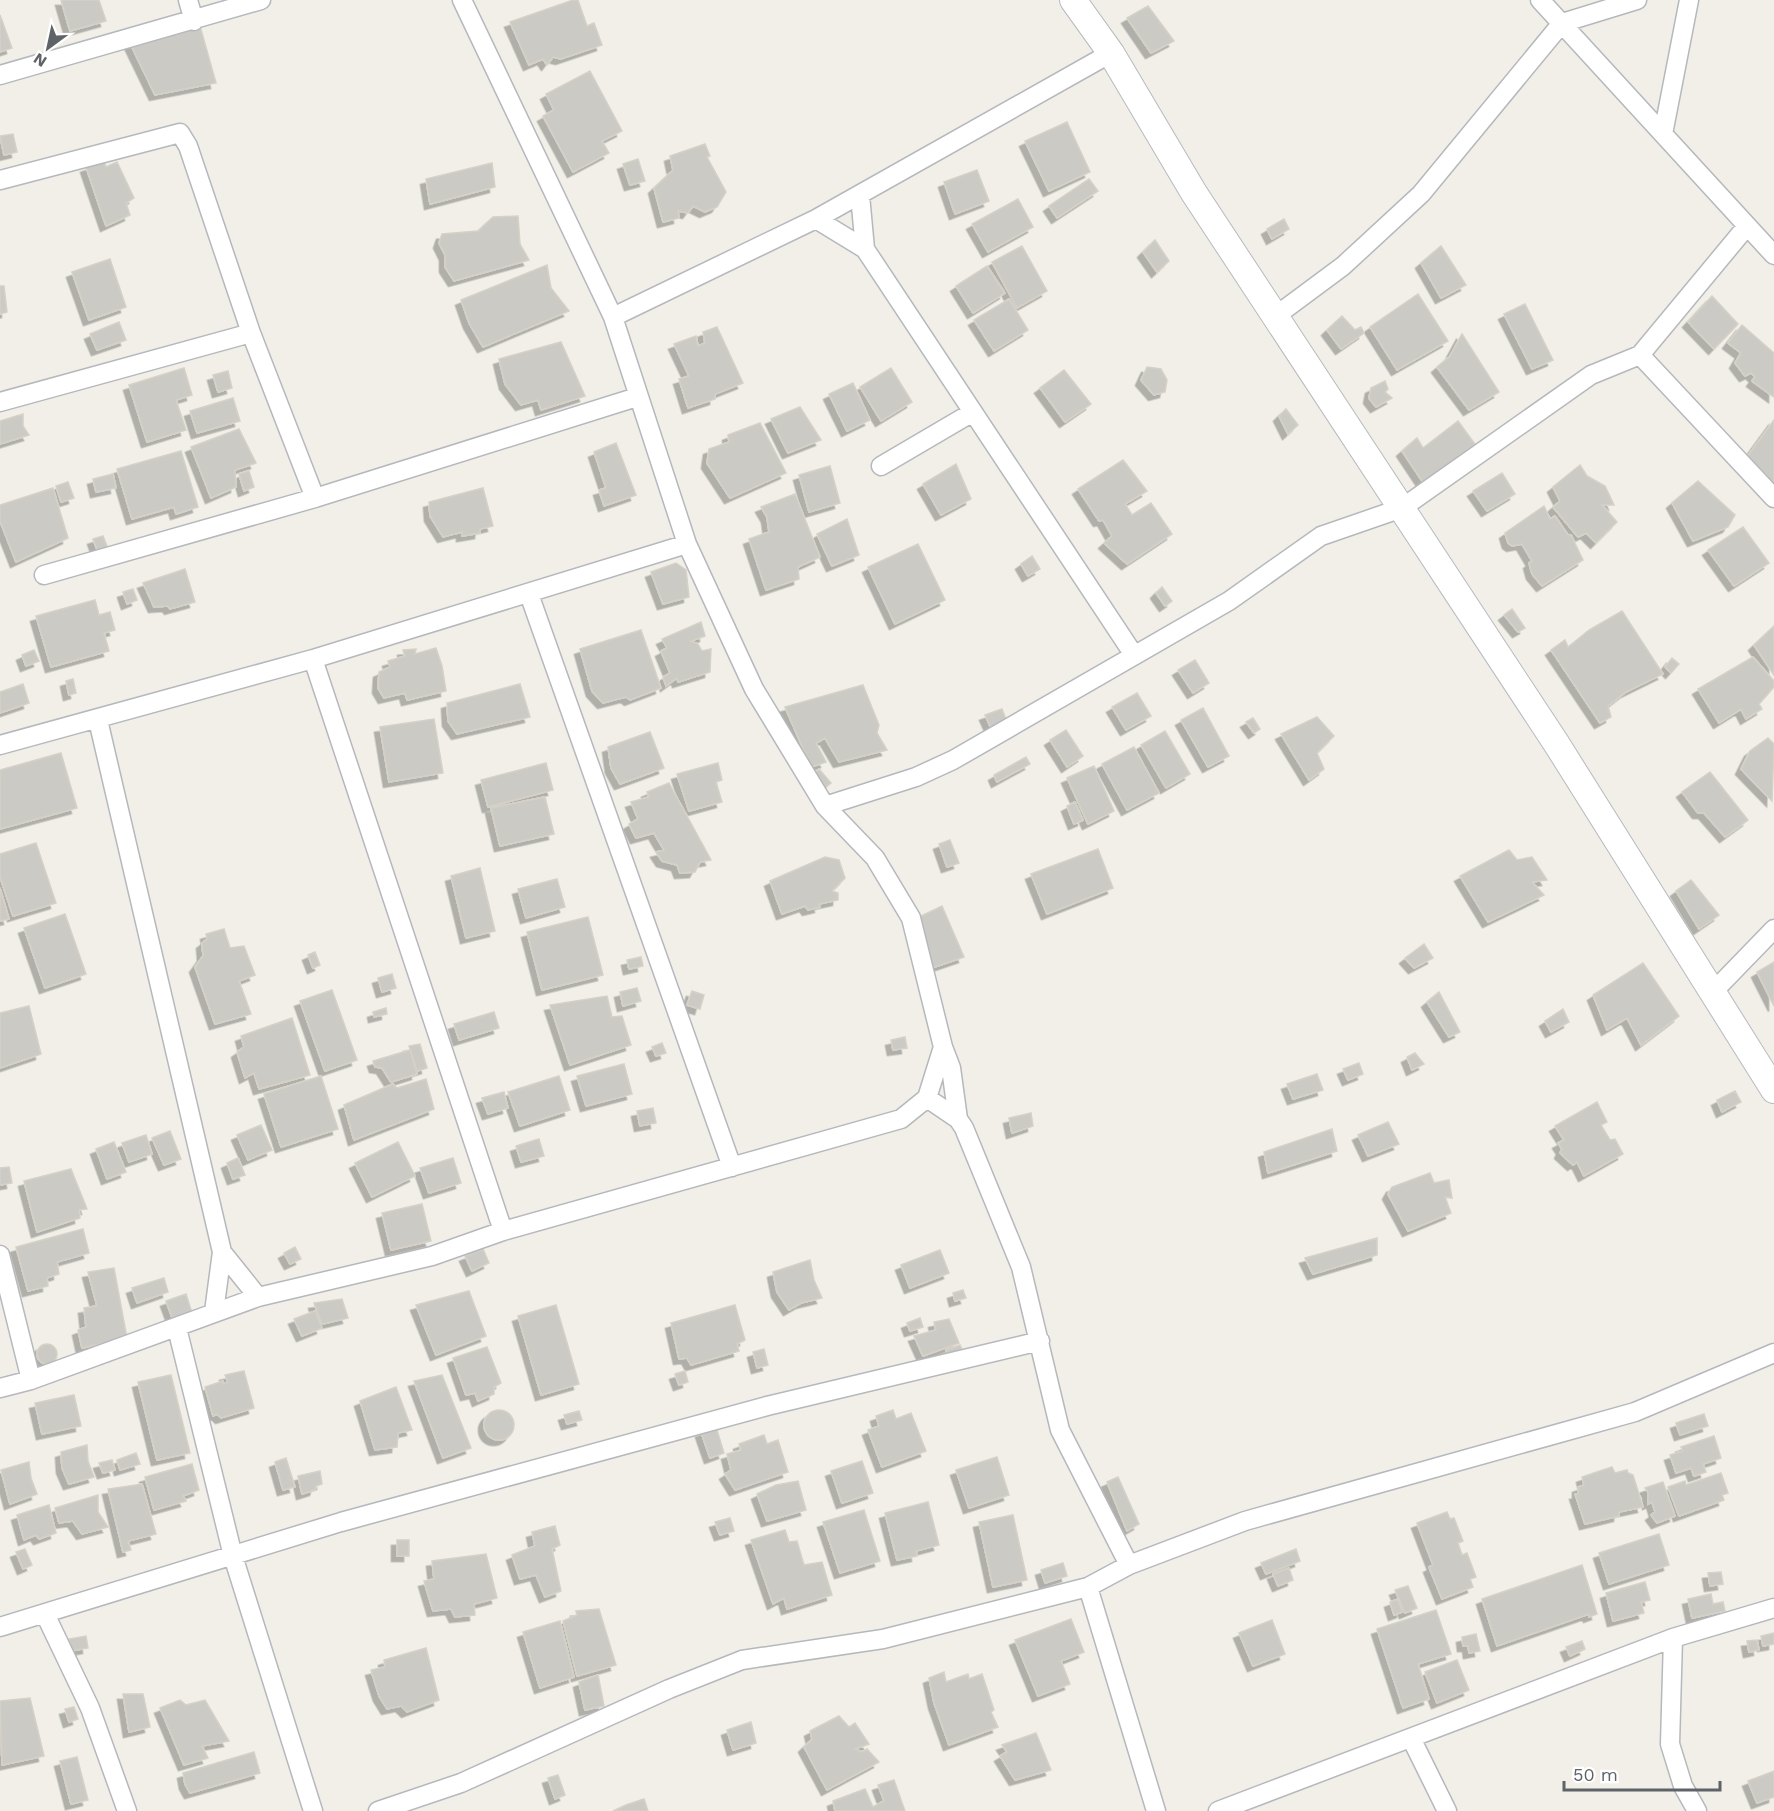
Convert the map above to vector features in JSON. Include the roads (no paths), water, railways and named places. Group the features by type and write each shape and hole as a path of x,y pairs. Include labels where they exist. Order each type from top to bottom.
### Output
{"street":[{"path":"188,0 194,21"},
{"path":"0,75 261,0"},
{"path":"462,0 613,317 637,397 687,544 754,689 825,806 875,858 911,918 943,1047 951,1068 958,1119"},
{"path":"1073,0 1111,53 1194,193 1550,733 1774,1090"},
{"path":"1540,0 1774,255"},
{"path":"1276,315 1343,266 1421,194 1562,23 1637,0"},
{"path":"1663,134 1689,0"},
{"path":"613,317 816,219 1111,53"},
{"path":"0,180 180,133 188,146 252,333 315,498"},
{"path":"860,195 865,249"},
{"path":"816,219 865,249 1134,655"},
{"path":"825,806 916,777 953,760 1228,601 1321,536 1402,508 1591,375 1640,355 1748,226"},
{"path":"0,402 252,333"},
{"path":"1640,355 1774,498"},
{"path":"44,575 315,498 637,397"},
{"path":"881,466 973,412"},
{"path":"0,745 98,720 313,659 687,544"},
{"path":"529,594 732,1167"},
{"path":"313,659 503,1231"},
{"path":"98,720 222,1252 214,1312"},
{"path":"1712,993 1774,929"},
{"path":"0,1388 31,1380 258,1297 432,1256 503,1231 901,1119 927,1098 943,1047"},
{"path":"927,1098 958,1119 964,1128 1021,1267 1060,1430 1130,1565"},
{"path":"222,1252 258,1297"},
{"path":"0,1255 31,1380"},
{"path":"177,1328 233,1556 313,1811"},
{"path":"0,1627 341,1522 767,1406 1040,1341"},
{"path":"378,1811 461,1783 669,1689 742,1660 884,1639 1088,1587 1130,1565 1245,1521 1635,1412 1774,1353"},
{"path":"1088,1587 1156,1811"},
{"path":"1218,1811 1673,1638 1774,1608"},
{"path":"45,1614 90,1708 126,1801 127,1811"},
{"path":"1673,1638 1670,1744 1683,1786 1697,1811"},
{"path":"1411,1738 1447,1811"}]}
